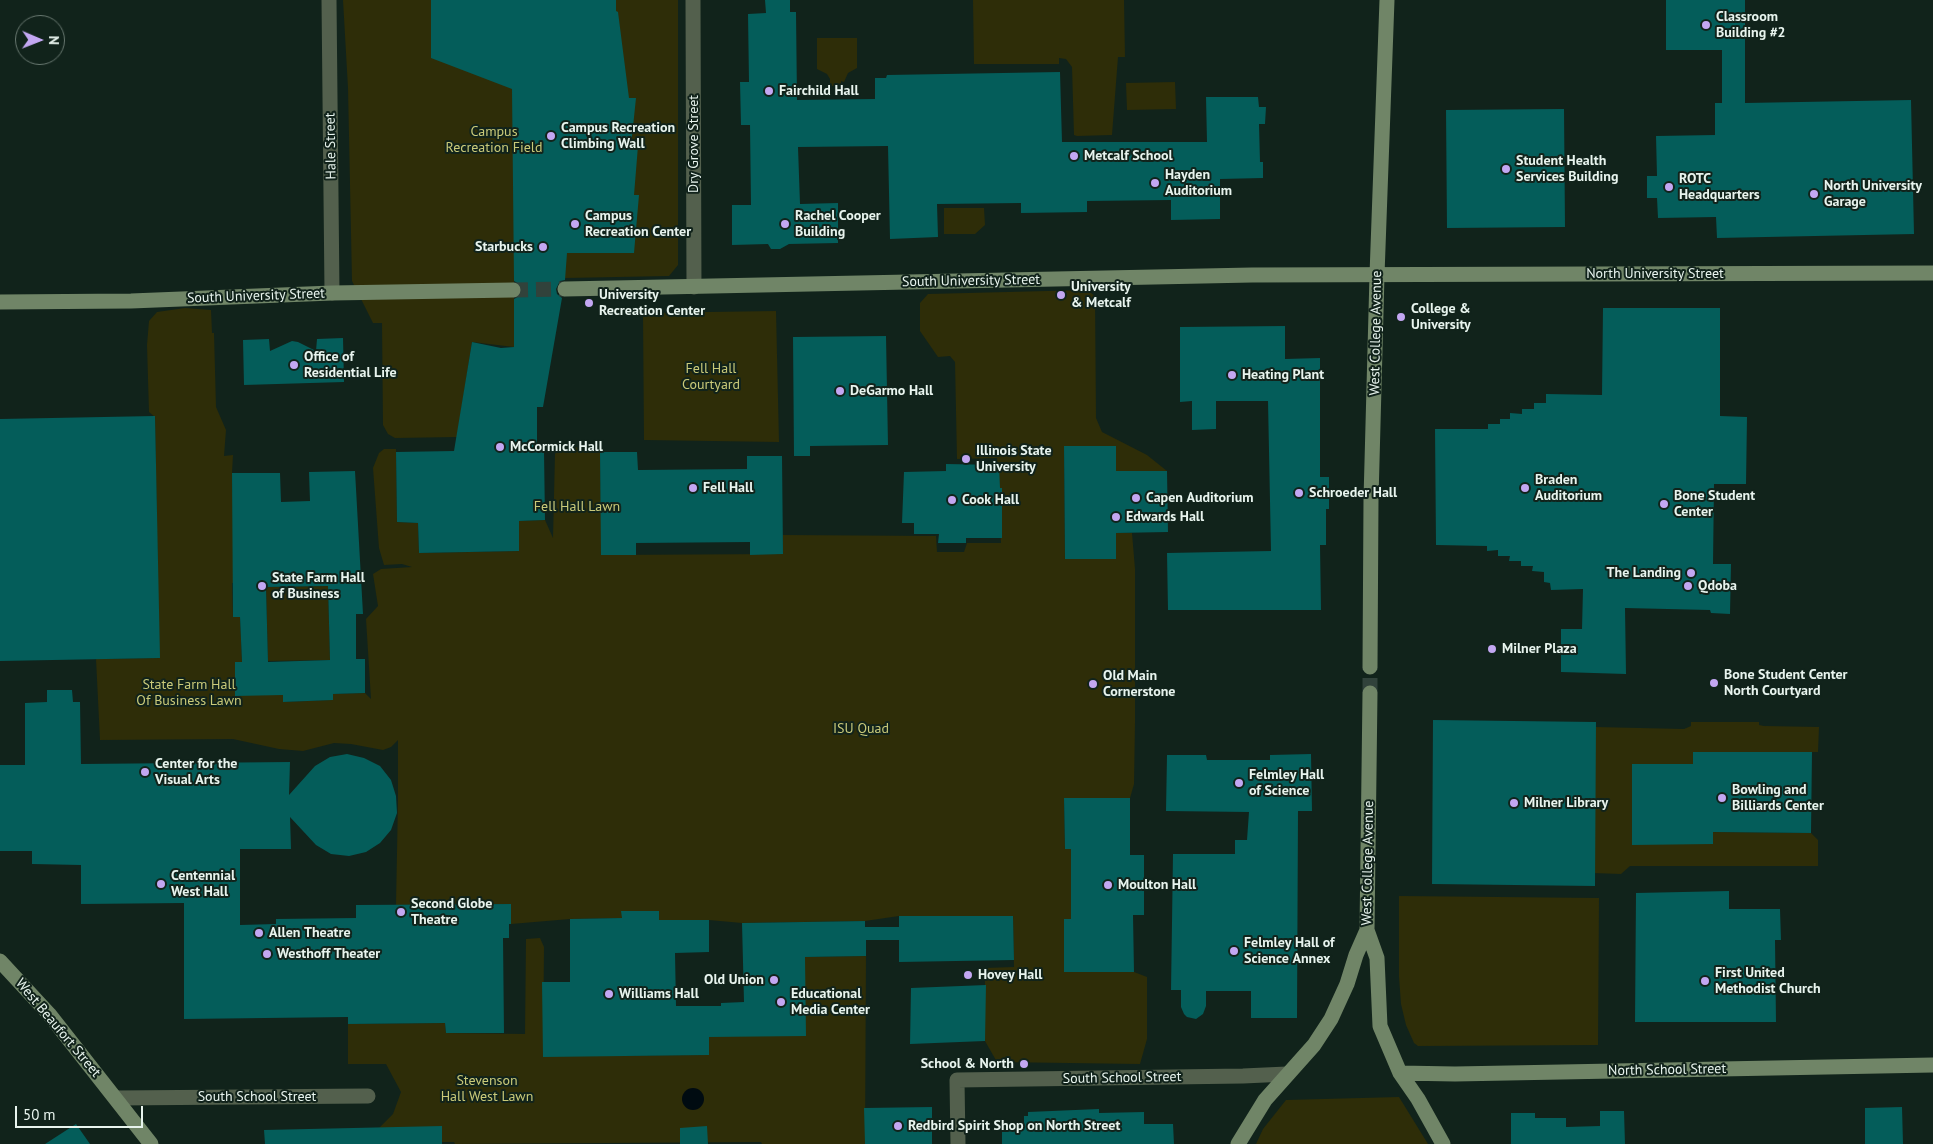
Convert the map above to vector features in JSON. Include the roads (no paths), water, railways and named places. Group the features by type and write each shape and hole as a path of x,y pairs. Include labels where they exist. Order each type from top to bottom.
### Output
{"street":[{"name":"Hale Street","path":"329,0 332,293"},
{"name":"Dry Grove Street","path":"694,0 694,287"},
{"name":"West College Avenue","path":"1370,667 1371,499 1387,0"},
{"name":"North University Street","path":"1377,275 1933,273"},
{"name":"South University Street","path":"565,289 1377,275"},
{"name":"South University Street","path":"0,302 131,301 332,293 513,290"},
{"name":"West College Avenue","path":"1238,1144 1265,1100 1314,1045 1331,1019 1347,984 1356,955 1367,930 1370,693"},
{"path":"1367,930 1377,958 1380,1026 1400,1073 1418,1099 1443,1144"},
{"name":"West Beaufort Street","path":"0,961 49,1014 151,1144"},
{"name":"North School Street","path":"1400,1073 1455,1074 1933,1065"},
{"name":"South School Street","path":"958,1144 957,1080 1287,1074"},
{"name":"South School Street","path":"116,1098 368,1096"}],"tunnel":[{"path":"513,290 565,289"},
{"path":"1370,667 1370,693"}],"place":[{"name":"Classroom Building #2","path":"1706,25"},
{"name":"Fairchild Hall","path":"769,91"},
{"name":"Campus Recreation Climbing Wall","path":"551,136"},
{"name":"Metcalf School","path":"1074,156"},
{"name":"Student Health Services Building","path":"1506,169"},
{"name":"Hayden Auditorium","path":"1155,183"},
{"name":"ROTC Headquarters","path":"1669,187"},
{"name":"North University Garage","path":"1814,194"},
{"name":"Campus Recreation Center","path":"575,224"},
{"name":"Rachel Cooper Building","path":"785,224"},
{"name":"Starbucks","path":"543,247"},
{"name":"University & Metcalf","path":"1061,295"},
{"name":"University Recreation Center","path":"589,303"},
{"name":"College & University","path":"1401,317"},
{"name":"Office of Residential Life","path":"294,365"},
{"name":"Heating Plant","path":"1232,375"},
{"name":"DeGarmo Hall","path":"840,391"},
{"name":"McCormick Hall","path":"500,447"},
{"name":"Illinois State University","path":"966,459"},
{"name":"Fell Hall","path":"693,488"},
{"name":"Braden Auditorium","path":"1525,488"},
{"name":"Schroeder Hall","path":"1299,493"},
{"name":"Capen Auditorium","path":"1136,498"},
{"name":"Cook Hall","path":"952,500"},
{"name":"Bone Student Center","path":"1664,504"},
{"name":"Edwards Hall","path":"1116,517"},
{"name":"The Landing","path":"1691,573"},
{"name":"State Farm Hall of Business","path":"262,586"},
{"name":"Qdoba","path":"1688,586"},
{"name":"Milner Plaza","path":"1492,649"},
{"name":"Bone Student Center North Courtyard","path":"1714,683"},
{"name":"Old Main Cornerstone","path":"1093,684"},
{"name":"Center for the Visual Arts","path":"145,772"},
{"name":"Felmley Hall of Science","path":"1239,783"},
{"name":"Bowling and Billiards Center","path":"1722,798"},
{"name":"Milner Library","path":"1514,803"},
{"name":"Centennial West Hall","path":"161,884"},
{"name":"Moulton Hall","path":"1108,885"},
{"name":"Second Globe Theatre","path":"401,912"},
{"name":"Allen Theatre","path":"259,933"},
{"name":"Felmley Hall of Science Annex","path":"1234,951"},
{"name":"Westhoff Theater","path":"267,954"},
{"name":"Hovey Hall","path":"968,975"},
{"name":"Old Union","path":"774,980"},
{"name":"First United Methodist Church","path":"1705,981"},
{"name":"Williams Hall","path":"609,994"},
{"name":"Educational Media Center","path":"781,1002"},
{"name":"School & North","path":"1024,1064"},
{"name":"Redbird Spirit Shop on North Street","path":"898,1126"}],"park label":[{"name":"Campus Recreation Field","path":"494,140"},
{"name":"Fell Hall Courtyard","path":"711,378"},
{"name":"Fell Hall Lawn","path":"577,507"},
{"name":"State Farm Hall Of Business Lawn","path":"189,694"},
{"name":"ISU Quad","path":"861,729"},
{"name":"Stevenson Hall West Lawn","path":"487,1090"}]}
